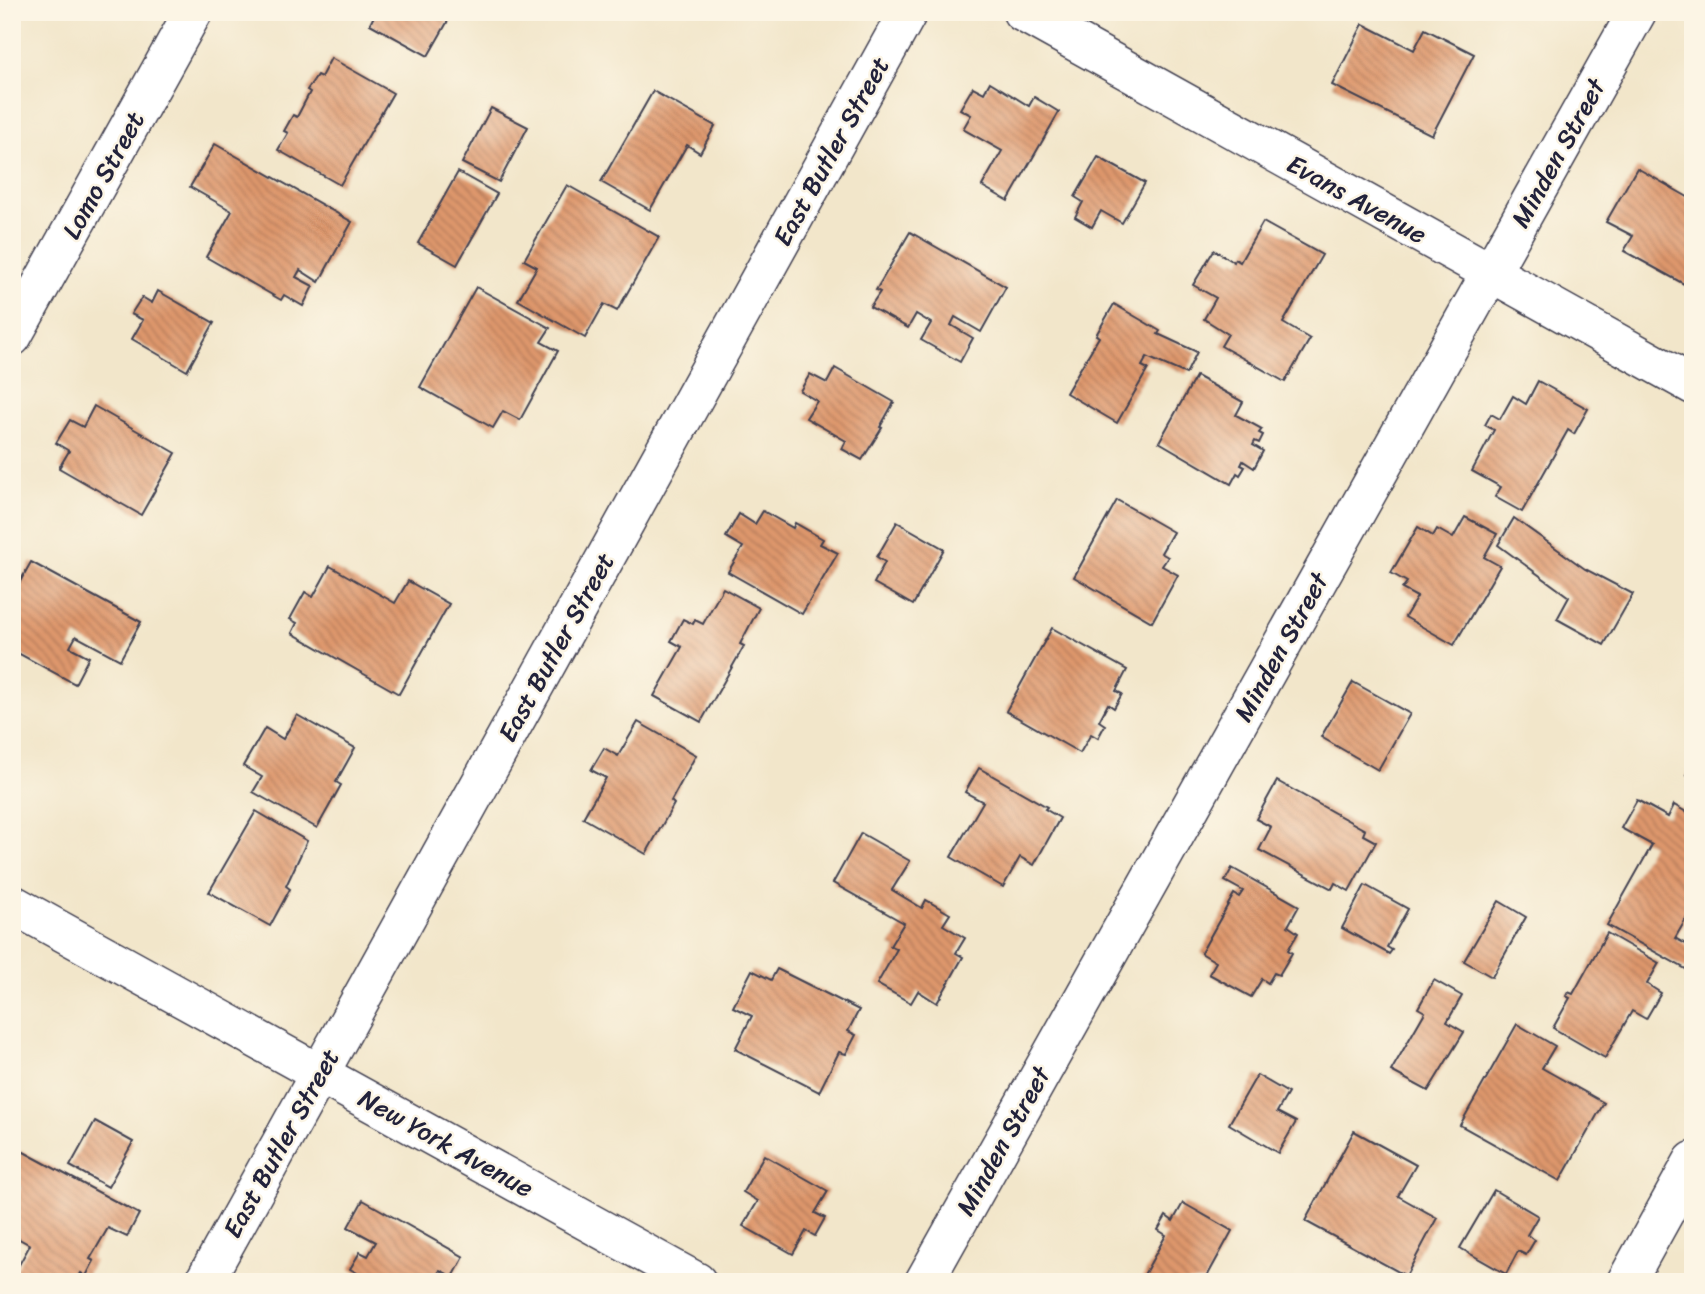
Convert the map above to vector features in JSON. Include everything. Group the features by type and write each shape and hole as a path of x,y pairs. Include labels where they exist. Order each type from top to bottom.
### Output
{"street":[{"name":"Lomo Street","path":"12,337 194,12"},
{"name":"East Butler Street","path":"204,1282 908,12"},
{"name":"Evans Avenue","path":"1022,12 1693,385"},
{"name":"Minden Street","path":"924,1282 1637,12"},
{"name":"New York Avenue","path":"12,904 696,1282"},
{"path":"1626,1282 1693,1161"}],"building":[{"path":"376,12 453,12 428,56 370,24"},
{"path":"1363,24 1414,50 1425,29 1474,54 1432,135 1332,85"},
{"path":"331,58 393,93 340,185 278,150 288,133 284,131 293,115 297,117 310,92 307,90 317,75 321,77"},
{"path":"990,82 1029,106 1034,97 1059,112 1008,201 982,186 1002,151 963,129 971,115 960,109 973,87 984,93"},
{"path":"653,91 715,126 700,153 687,145 650,210 601,182"},
{"path":"491,108 528,127 499,182 462,163"},
{"path":"215,144 352,222 319,282 300,270 296,277 313,286 303,306 284,295 281,300 206,257 232,211 190,187"},
{"path":"1098,157 1145,183 1122,223 1101,211 1092,227 1075,217 1083,202 1075,197"},
{"path":"1637,168 1693,200 1693,289 1624,251 1633,236 1606,222"},
{"path":"458,172 497,194 457,265 418,243"},
{"path":"567,185 659,237 617,311 604,304 585,338 518,300 537,267 524,260"},
{"path":"1263,222 1322,255 1283,323 1310,339 1285,382 1221,346 1228,334 1204,319 1216,298 1193,285 1214,250 1234,262 1235,259 1240,262"},
{"path":"910,232 1006,287 981,332 955,317 951,325 973,338 960,362 921,340 931,323 916,314 908,328 870,307 880,292 876,290"},
{"path":"476,287 550,328 541,342 558,351 520,420 503,411 493,428 420,387"},
{"path":"158,291 214,323 187,371 132,339 143,320 131,314 142,297 152,303"},
{"path":"1114,304 1160,331 1158,334 1197,352 1186,374 1147,357 1142,366 1148,369 1117,423 1066,393 1099,337 1096,335"},
{"path":"835,368 894,402 862,460 842,449 846,441 806,418 817,401 800,391 810,374 827,383"},
{"path":"1196,376 1243,402 1236,415 1262,429 1259,433 1263,435 1259,443 1255,441 1253,445 1263,451 1254,468 1243,461 1241,465 1245,467 1240,475 1237,473 1231,484 1159,442"},
{"path":"1538,381 1588,409 1574,434 1568,430 1522,512 1495,497 1501,487 1472,471 1494,430 1485,425 1491,414 1500,419 1513,396 1526,404"},
{"path":"94,406 176,453 141,515 59,468 69,451 56,443 70,420 83,427"},
{"path":"1117,500 1173,532 1161,553 1168,557 1162,566 1178,575 1152,622 1074,577"},
{"path":"763,511 793,528 795,523 823,539 820,544 838,553 802,614 728,572 743,547 726,537 739,514 755,524"},
{"path":"1465,517 1497,534 1484,557 1500,566 1454,645 1405,617 1417,597 1402,589 1407,582 1391,573 1418,527 1433,536 1437,529 1453,538"},
{"path":"1514,518 1585,569 1633,594 1604,645 1557,619 1569,597 1498,545"},
{"path":"897,522 944,549 913,605 874,583 885,562 877,557"},
{"path":"31,562 141,622 120,660 76,636 70,647 89,657 75,684 12,650 12,584 17,587"},
{"path":"330,566 395,603 408,581 449,604 399,694 292,633 297,623 290,619 305,592 313,597"},
{"path":"723,588 759,608 740,644 744,646 701,722 654,696 682,647 671,641 683,619 693,624 695,620 703,624"},
{"path":"1052,628 1127,670 1116,691 1122,694 1114,708 1108,704 1099,721 1105,725 1098,738 1091,734 1080,753 1006,711"},
{"path":"1353,682 1410,714 1378,770 1321,737"},
{"path":"297,715 355,748 336,782 341,785 317,828 253,792 262,777 243,766 265,728 283,739"},
{"path":"638,722 696,755 671,801 674,804 646,854 583,818 606,778 591,770 604,748 618,756"},
{"path":"1693,764 1693,779 1686,775"},
{"path":"979,768 1047,807 1045,809 1060,818 1034,865 1020,857 1003,887 951,857 983,802 965,792"},
{"path":"1277,781 1365,830 1363,835 1376,842 1349,891 1335,883 1332,889 1259,850 1271,827 1256,819"},
{"path":"1637,800 1668,817 1674,805 1693,816 1693,907 1675,938 1693,948 1693,973 1607,925 1652,845 1621,828"},
{"path":"256,811 307,841 286,886 290,889 270,926 209,892"},
{"path":"861,833 910,861 892,890 922,908 926,900 950,914 943,925 965,938 956,953 963,957 937,1003 918,991 911,1003 877,984 897,949 890,946 904,923 833,883"},
{"path":"1232,868 1299,906 1288,926 1298,933 1288,950 1292,953 1279,975 1274,973 1268,983 1262,979 1251,997 1209,974 1216,962 1201,953 1234,894 1239,897 1243,891 1225,881"},
{"path":"1365,885 1408,909 1387,947 1392,950 1389,954 1342,928"},
{"path":"1499,901 1526,917 1492,977 1464,961"},
{"path":"1607,933 1659,963 1647,984 1661,993 1646,1019 1632,1011 1605,1058 1553,1028 1570,998 1566,996 1568,992 1573,994"},
{"path":"777,969 859,1010 848,1031 856,1035 846,1054 839,1052 819,1092 735,1049 752,1016 733,1007 752,970 771,980"},
{"path":"1434,980 1462,996 1447,1022 1464,1032 1428,1091 1391,1071 1425,1012 1418,1008"},
{"path":"1517,1024 1555,1046 1542,1068 1604,1103 1560,1181 1460,1125"},
{"path":"1257,1075 1288,1093 1277,1112 1296,1122 1278,1153 1229,1124"},
{"path":"95,1121 133,1142 108,1187 70,1166"},
{"path":"1354,1131 1416,1165 1398,1196 1437,1218 1406,1276 1305,1221"},
{"path":"22,1151 139,1214 127,1237 108,1228 90,1259 94,1261 86,1276 81,1273 76,1282 33,1282 15,1272 30,1245 12,1235 12,1203 21,1187 12,1182 12,1170"},
{"path":"764,1155 828,1191 815,1213 825,1218 815,1236 806,1231 793,1254 743,1226 758,1201 743,1192"},
{"path":"1494,1190 1538,1216 1527,1235 1535,1240 1526,1255 1518,1251 1506,1274 1460,1248"},
{"path":"363,1200 464,1257 453,1277 440,1270 434,1282 352,1282 357,1273 350,1269 360,1252 368,1256 376,1242 348,1227"},
{"path":"1183,1203 1232,1231 1204,1282 1140,1282 1166,1235 1158,1230 1166,1216 1173,1221"}]}
